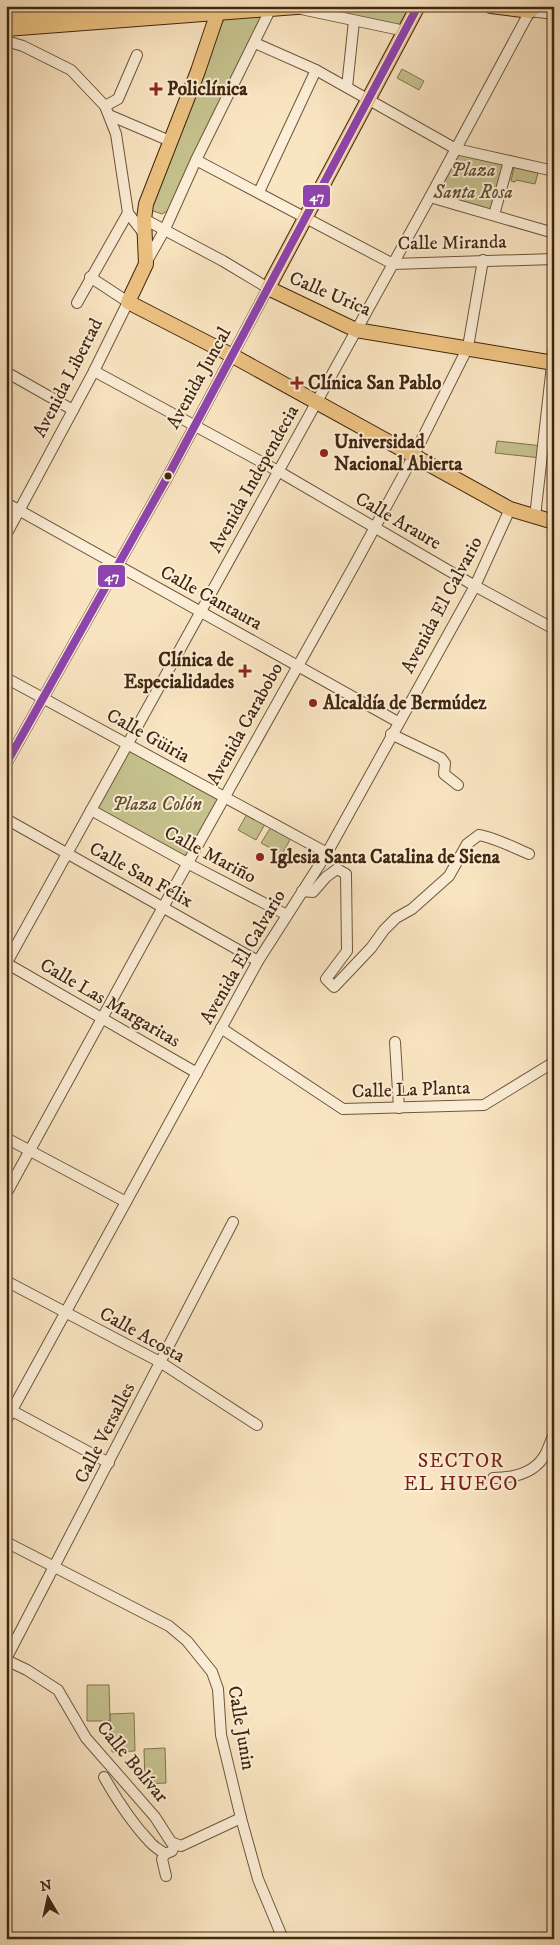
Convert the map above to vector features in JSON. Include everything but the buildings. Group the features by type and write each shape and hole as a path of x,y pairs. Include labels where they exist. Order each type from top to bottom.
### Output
{"main road":[{"path":"6,19 159,6"},
{"path":"6,29 219,10 310,6"},
{"name":"Avenida Juncal","path":"268,288 418,6"},
{"path":"491,6 533,9"},
{"name":"Avenida Libertad","path":"128,302 146,264 144,219 146,204 198,71 219,10"},
{"name":"Calle Urica","path":"268,288 356,330 553,363"},
{"path":"128,302 233,356 510,509 554,522"}],"street":[{"name":"Avenida Libertad","path":"146,264 165,229 196,160 272,8"},
{"path":"292,8 405,31"},
{"path":"533,9 554,14"},
{"name":"Avenida Independecia","path":"6,963 533,9"},
{"path":"347,87 354,22"},
{"path":"6,41 23,46 71,70 107,111 116,134 128,212 145,236"},
{"path":"255,43 316,70 456,149 554,171"},
{"path":"107,111 118,99 137,55"},
{"path":"259,192 316,70"},
{"path":"107,111 170,141"},
{"name":"Calle Miranda","path":"196,160 393,264 554,259"},
{"path":"494,215 509,161"},
{"path":"430,197 554,233"},
{"path":"77,303 128,212"},
{"path":"144,219 165,229"},
{"name":"Calle Urica","path":"165,229 268,288"},
{"name":"Avenida Carabobo","path":"6,1194 413,457 468,348 483,260"},
{"path":"90,277 128,302"},
{"name":"Avenida Juncal","path":"6,764 118,565 233,356 268,288"},
{"name":"Avenida Libertad","path":"6,535 74,410 128,302"},
{"path":"535,517 554,347"},
{"name":"Calle Araure","path":"94,371 278,472 475,586 554,628"},
{"path":"6,372 74,410"},
{"name":"Calle Cantaura","path":"6,503 398,722"},
{"name":"Avenida El Calvario","path":"6,1421 9,1409 65,1313 258,961 326,853 475,586 510,509"},
{"name":"Calle Güiria","path":"6,678 326,853"},
{"path":"391,734 441,758 445,763 444,774 458,785"},
{"name":"Calle Mariño","path":"91,810 286,915"},
{"name":"Calle San Félix","path":"6,819 258,961"},
{"path":"302,891 313,892 326,877 337,869 346,874 347,951 326,979 334,987 396,918 412,909 449,876 467,844 479,835 488,836 504,845 529,854"},
{"name":"Calle Las Margaritas","path":"6,963 197,1073"},
{"name":"Calle La Planta","path":"221,1028 343,1109 484,1105 554,1062"},
{"path":"395,1042 399,1108"},
{"path":"6,1138 126,1202"},
{"name":"Calle Versalles","path":"6,1660 233,1222"},
{"name":"Calle Acosta","path":"6,1281 160,1362 257,1425"},
{"path":"9,1409 109,1463"},
{"path":"494,1478 509,1478 524,1473 536,1466 546,1453 548,1444 554,1435"},
{"name":"Calle Junin","path":"6,1542 169,1626 187,1641 212,1672 218,1689 221,1735 241,1818 258,1879 283,1939"},
{"name":"Calle Bolívar","path":"6,1660 27,1670 58,1690 86,1738 155,1817 170,1842 175,1844"},
{"path":"104,1777 132,1821 152,1844 165,1854"},
{"path":"166,1876 162,1858 165,1854 172,1851 175,1844 181,1846 241,1818"}],"green space":[{"path":"332,6 413,6 405,28 310,8"},
{"path":"263,13 169,210 162,214 153,211 151,205 222,23 225,18"},
{"path":"402,69 424,81 419,90 397,78"},
{"name":"Plaza Santa Rosa","path":"456,149 509,161 494,215 430,197"},
{"path":"514,167 538,173 535,184 516,180 515,182 511,181"},
{"path":"497,441 543,446 541,458 495,453"},
{"name":"Plaza Colón","path":"129,749 219,800 185,859 95,809"},
{"path":"247,814 265,824 256,840 238,830"},
{"path":"271,827 291,838 282,854 261,843"},
{"path":"87,1685 109,1685 110,1721 87,1721"},
{"path":"134,1713 135,1751 112,1752 110,1714"},
{"path":"165,1748 166,1783 145,1784 144,1749"}],"transit line":[{"name":"47","path":"6,764 168,476 418,6"}],"place":[{"name":"Policlínica","path":"156,89"},
{"name":"Clínica San Pablo","path":"297,383"},
{"name":"Universidad Nacional Abierta","path":"324,453"},
{"name":"Clínica de Especialidades","path":"245,671"},
{"name":"Alcaldía de Bermúdez","path":"313,703"},
{"name":"Iglesia Santa Catalina de Siena","path":"260,857"}],"district":[{"name":"SECTOR EL HUECO","path":"461,1472"}]}
